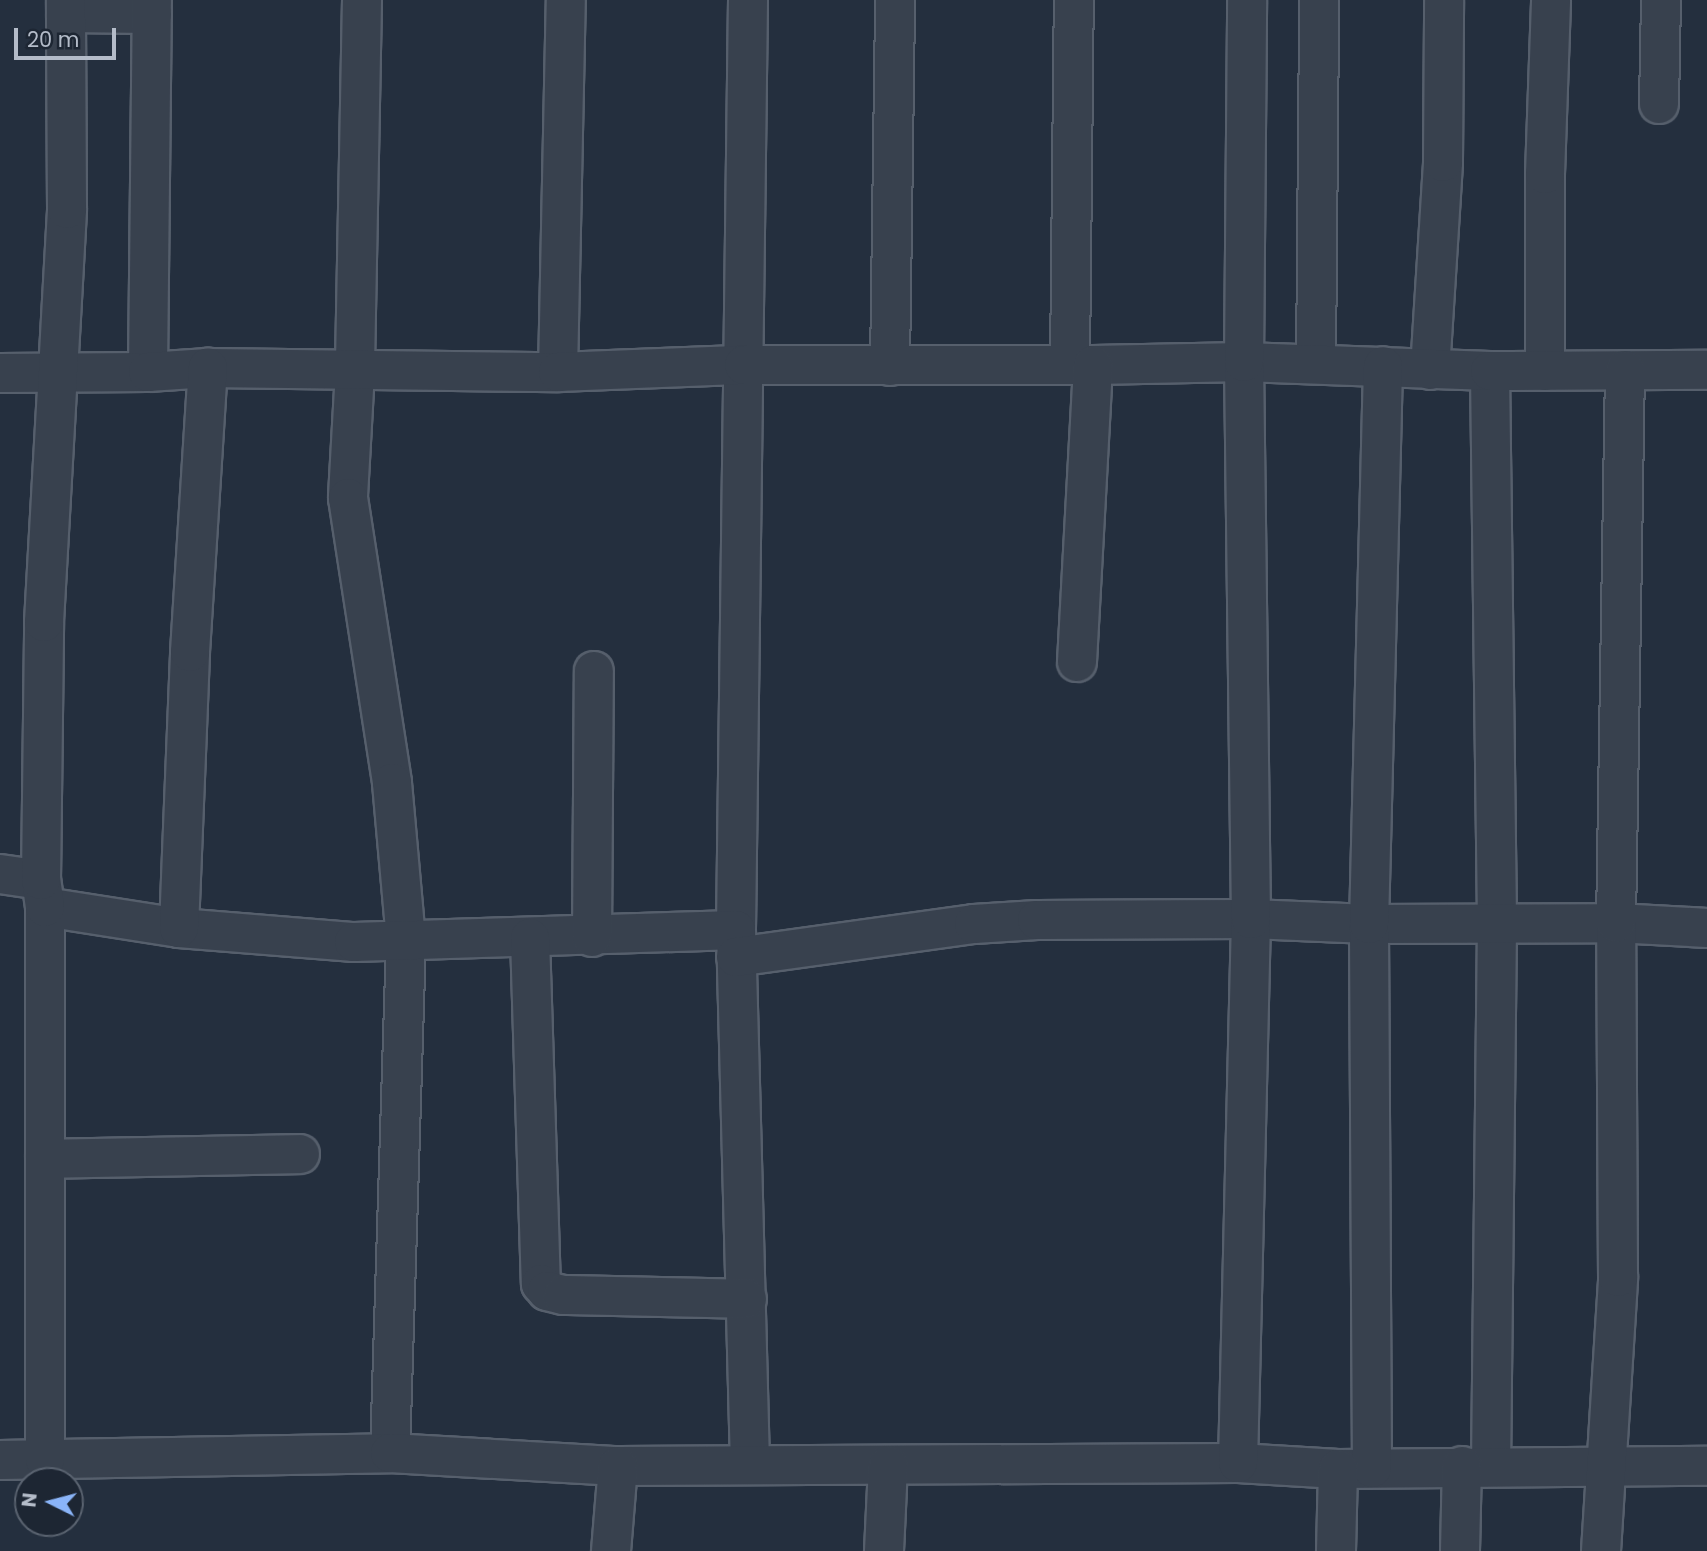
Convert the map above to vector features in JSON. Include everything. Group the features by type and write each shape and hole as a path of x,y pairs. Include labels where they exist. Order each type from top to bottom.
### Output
{"street":[{"path":"362,0 355,371 348,498 392,783 406,941 390,1454"},
{"path":"558,372 566,0"},
{"path":"747,0 736,944 750,1465"},
{"path":"890,366 895,0"},
{"path":"1074,0 1082,365 1077,662"},
{"path":"1238,1463 1251,919 1244,362 1247,0"},
{"path":"1317,364 1319,0"},
{"path":"1430,370 1444,162 1444,0"},
{"path":"1545,371 1545,174 1551,0"},
{"path":"1659,104 1661,0"},
{"path":"45,1460 44,622 60,373 67,209 66,7 152,7 148,372"},
{"path":"0,373 148,372 208,368 558,372 744,365 1244,362 1430,370 1707,370"},
{"path":"1336,1551 1355,1469 1383,366"},
{"path":"179,928 190,652 208,368"},
{"path":"1601,1551 1604,1467 1618,1277 1616,923 1625,370"},
{"path":"1460,1551 1476,1467 1497,924 1490,371"},
{"path":"592,937 594,671"},
{"path":"0,874 43,894 179,928 354,942 592,937 736,944 974,924 1106,918 1251,919 1369,924 1616,923 1707,928"},
{"path":"530,938 541,1284 547,1291 564,1295 747,1298"},
{"path":"46,1159 300,1154"},
{"path":"0,1460 390,1454 618,1466 1238,1463 1355,1469 1707,1466"},
{"path":"884,1551 888,1465"},
{"path":"611,1551 618,1466"}]}
